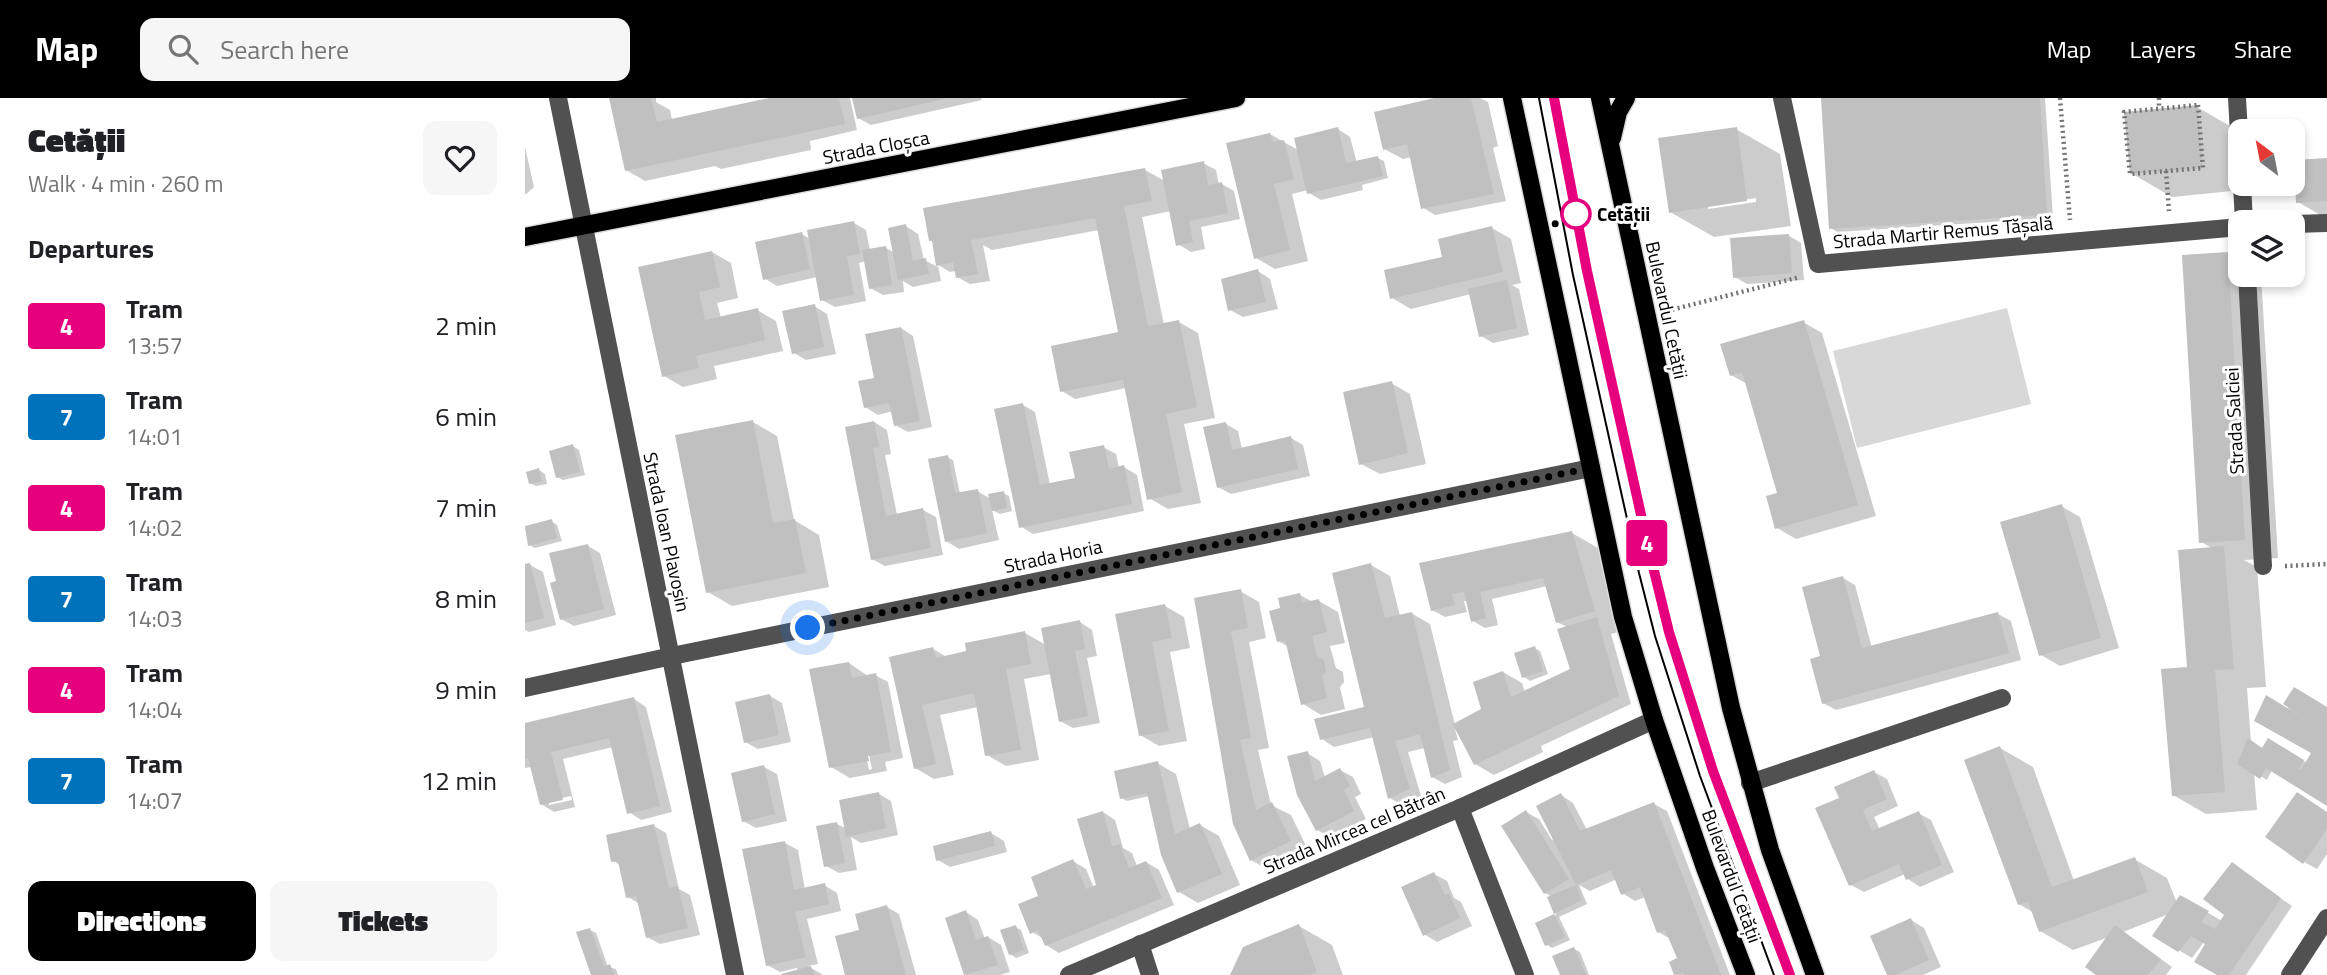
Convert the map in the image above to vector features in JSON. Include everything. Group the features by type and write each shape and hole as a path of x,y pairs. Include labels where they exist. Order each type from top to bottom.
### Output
{"main road":[{"name":"Strada Cloșca","path":"525,237 1236,98"},
{"name":"Bulevardul Cetății","path":"1511,98 1623,617 1654,720 1705,868 1746,975"},
{"name":"Bulevardul Cetății","path":"1600,98 1728,695 1770,850 1815,975"},
{"path":"1610,145 1618,112 1626,98"}],"street":[{"name":"Strada Ioan Plavoșin","path":"558,98 735,975"},
{"name":"Strada Martir Remus Tășală","path":"1782,98 1818,264 2228,228"},
{"path":"2237,98 2238,119"},
{"path":"2305,224 2327,223"},
{"name":"Strada Salciei","path":"2248,287 2263,566"},
{"name":"Strada Horia","path":"525,688 1591,468"},
{"path":"1750,783 2001,698"},
{"name":"Strada Mircea cel Bătrân","path":"1069,975 1460,808 1654,720"},
{"path":"1460,808 1525,975"},
{"path":"2290,975 2327,918"},
{"path":"1140,944 1150,975"}],"path":[{"path":"2060,98 2071,242"},
{"path":"2159,98 2159,109"},
{"path":"2198,105 2203,168 2166,171 2130,174 2124,112 2198,105"},
{"path":"2166,171 2170,233"},
{"path":"1666,311 1798,278 1818,264"},
{"path":"2263,566 2327,564"}],"shaded area":[{"path":"2007,308 2031,404 1857,448 1833,351"}],"building":[{"path":"609,98 651,98 657,122 769,98 839,98 845,124 625,171"},
{"path":"852,98 944,98 944,99 857,119"},
{"path":"1434,98 1471,98 1494,194 1421,209 1407,144 1383,150 1374,112"},
{"path":"1821,98 2040,98 2047,215 1829,229"},
{"path":"2198,105 2203,168 2130,174 2124,112"},
{"path":"1338,127 1346,163 1378,156 1383,176 1307,194 1294,138"},
{"path":"1737,127 1747,201 1669,213 1658,138"},
{"path":"1270,133 1273,142 1284,140 1294,179 1274,184 1290,250 1254,259 1226,143"},
{"path":"2327,158 2327,201 2296,203 2296,196 2305,196 2305,159"},
{"path":"1204,161 1208,185 1222,182 1228,213 1189,221 1193,242 1176,246 1161,170"},
{"path":"1145,168 1152,201 1124,206 1148,326 1179,320 1197,407 1166,414 1182,492 1147,500 1123,380 1060,392 1051,346 1118,332 1095,218 971,240 978,274 956,278 953,262 936,266 923,208"},
{"path":"854,221 860,254 847,256 854,295 820,301 807,230"},
{"path":"906,224 913,261 926,258 929,274 898,280 888,228"},
{"path":"1492,226 1503,272 1390,299 1384,270 1442,257 1438,239"},
{"path":"802,232 810,269 763,280 755,242"},
{"path":"1789,234 1792,273 1733,278 1730,238"},
{"path":"886,246 892,285 869,289 862,250"},
{"path":"712,251 720,287 699,292 705,320 758,308 765,340 696,356 699,368 662,377 638,267"},
{"path":"2228,252 2245,540 2199,543 2182,255"},
{"path":"1258,269 1266,302 1228,311 1221,279"},
{"path":"1507,280 1517,328 1479,337 1468,289"},
{"path":"815,304 824,347 792,354 782,311"},
{"path":"1804,320 1858,505 1775,529 1766,496 1777,493 1742,372 1730,376 1720,344"},
{"path":"901,327 920,421 894,426 889,403 864,408 858,381 874,378 865,334"},
{"path":"1392,381 1408,453 1359,465 1343,392"},
{"path":"1023,403 1040,485 1075,478 1069,452 1104,445 1109,469 1124,465 1132,504 1019,528 994,409"},
{"path":"753,420 773,523 795,519 806,573 706,593 675,435"},
{"path":"874,421 879,447 873,448 886,516 923,508 931,548 871,560 845,427"},
{"path":"1226,422 1232,450 1291,436 1298,469 1217,488 1203,427"},
{"path":"573,444 580,472 556,478 549,451"},
{"path":"948,455 955,493 978,489 987,533 945,542 928,459"},
{"path":"539,468 542,481 529,484 526,472"},
{"path":"1004,491 1007,508 992,511 988,494"},
{"path":"2062,504 2101,638 2039,656 2000,522"},
{"path":"552,519 557,538 528,546 525,526"},
{"path":"1572,531 1595,611 1556,623 1543,578 1480,592 1486,618 1471,622 1464,592 1452,594 1455,605 1431,611 1419,563"},
{"path":"588,544 604,609 560,620 550,583 556,581 549,553"},
{"path":"2224,546 2234,669 2215,670 2225,792 2172,796 2161,669 2187,667 2178,550"},
{"path":"530,563 544,618 525,623 525,564"},
{"path":"1371,563 1385,618 1412,612 1450,770 1431,778 1420,734 1395,741 1410,789 1388,799 1370,728 1320,740 1314,719 1364,707 1332,573"},
{"path":"1843,576 1862,648 1998,612 2009,653 1822,704 1810,659 1820,656 1802,587"},
{"path":"1241,589 1248,628 1231,631 1251,738 1240,740 1256,810 1272,802 1291,841 1250,861 1233,824 1194,598"},
{"path":"1300,593 1302,603 1319,599 1327,632 1312,636 1317,656 1324,660 1326,671 1322,676 1327,698 1301,705 1285,640 1277,642 1269,611 1280,608 1278,598"},
{"path":"1165,604 1172,638 1152,642 1169,731 1139,736 1115,614"},
{"path":"1597,617 1619,696 1474,765 1453,724 1481,709 1473,682 1503,671 1511,697 1570,669 1557,629"},
{"path":"1080,620 1085,649 1075,651 1088,716 1059,722 1041,628"},
{"path":"1025,631 1031,664 1006,669 1021,750 985,756 974,693 922,705 936,764 914,769 889,657 933,647 936,658 966,651 965,643"},
{"path":"1535,646 1543,671 1522,678 1514,653"},
{"path":"849,662 852,678 876,673 891,752 868,756 869,761 829,768 809,669"},
{"path":"2294,687 2327,707 2327,806 2266,768 2260,779 2237,764 2248,738 2262,748 2268,738 2304,760 2299,769 2301,770 2311,753 2254,721 2266,695 2310,722 2283,704"},
{"path":"770,694 779,735 744,743 735,702"},
{"path":"634,697 660,806 627,814 609,738 551,752 563,800 540,805 528,758 525,759 525,723"},
{"path":"2000,746 2052,887 2135,857 2148,892 2039,932 2028,902 2018,905 1964,760"},
{"path":"1308,751 1315,781 1340,768 1350,786 1344,790 1354,811 1316,831 1297,795 1287,756"},
{"path":"1158,761 1175,834 1200,823 1222,874 1177,893 1161,855 1147,793 1120,799 1114,771"},
{"path":"764,765 775,814 742,822 731,773"},
{"path":"1874,770 1887,799 1863,810 1872,831 1919,811 1942,865 1906,880 1899,864 1849,886 1815,808 1839,798 1834,787"},
{"path":"879,792 886,828 846,837 839,800"},
{"path":"2297,792 2327,812 2327,829 2303,864 2265,837"},
{"path":"1561,793 1580,831 1654,802 1721,975 1674,975 1669,962 1677,958 1665,930 1657,933 1640,887 1621,895 1611,870 1576,885 1536,806"},
{"path":"1526,810 1569,879 1544,894 1501,826"},
{"path":"1103,811 1112,846 1120,844 1129,868 1146,861 1162,898 1045,946 1038,930 1030,934 1018,904 1038,896 1031,877 1073,859 1086,889 1096,885 1077,819"},
{"path":"837,822 845,863 824,867 816,826"},
{"path":"654,824 669,888 678,886 688,928 646,938 636,896 626,898 618,861 611,862 606,835"},
{"path":"991,831 995,846 936,861 933,846"},
{"path":"785,841 794,890 825,883 829,904 795,912 806,957 766,966 742,849"},
{"path":"2232,862 2281,898 2229,975 2217,975 2194,962 2205,944 2191,936 2178,952 2152,936 2180,895 2209,911 2201,922 2215,929 2224,915 2203,899"},
{"path":"1434,872 1445,895 1449,893 1460,918 1423,936 1401,887"},
{"path":"1576,885 1582,900 1554,914 1547,897"},
{"path":"887,905 906,975 845,975 835,936 859,930 855,914"},
{"path":"966,910 976,940 988,936 998,965 964,975 945,918"},
{"path":"1554,914 1565,937 1545,946 1535,923"},
{"path":"1911,918 1929,960 1895,975 1887,975 1870,936"},
{"path":"1299,924 1317,972 1309,975 1230,975 1243,947"},
{"path":"1016,925 1024,950 1009,955 1000,930"},
{"path":"2115,925 2161,959 2148,975 2096,975 2085,967"},
{"path":"590,928 604,967 610,964 614,975 591,975 576,932"},
{"path":"1574,947 1586,975 1560,975 1552,956"},
{"path":"811,966 814,975 781,974"}],"tram line":[{"path":"1539,98 1573,275 1655,636 1700,776 1774,975"},
{"path":"1554,98 1587,271 1669,632 1713,771 1790,975"},
{"name":"4","path":"1554,98 1587,271 1669,632 1713,771 1790,975"}],"place":[{"name":"Cetății","path":"1576,214"}],"route":[{"path":"808,628 1591,468 1540,231 1576,214"}]}
